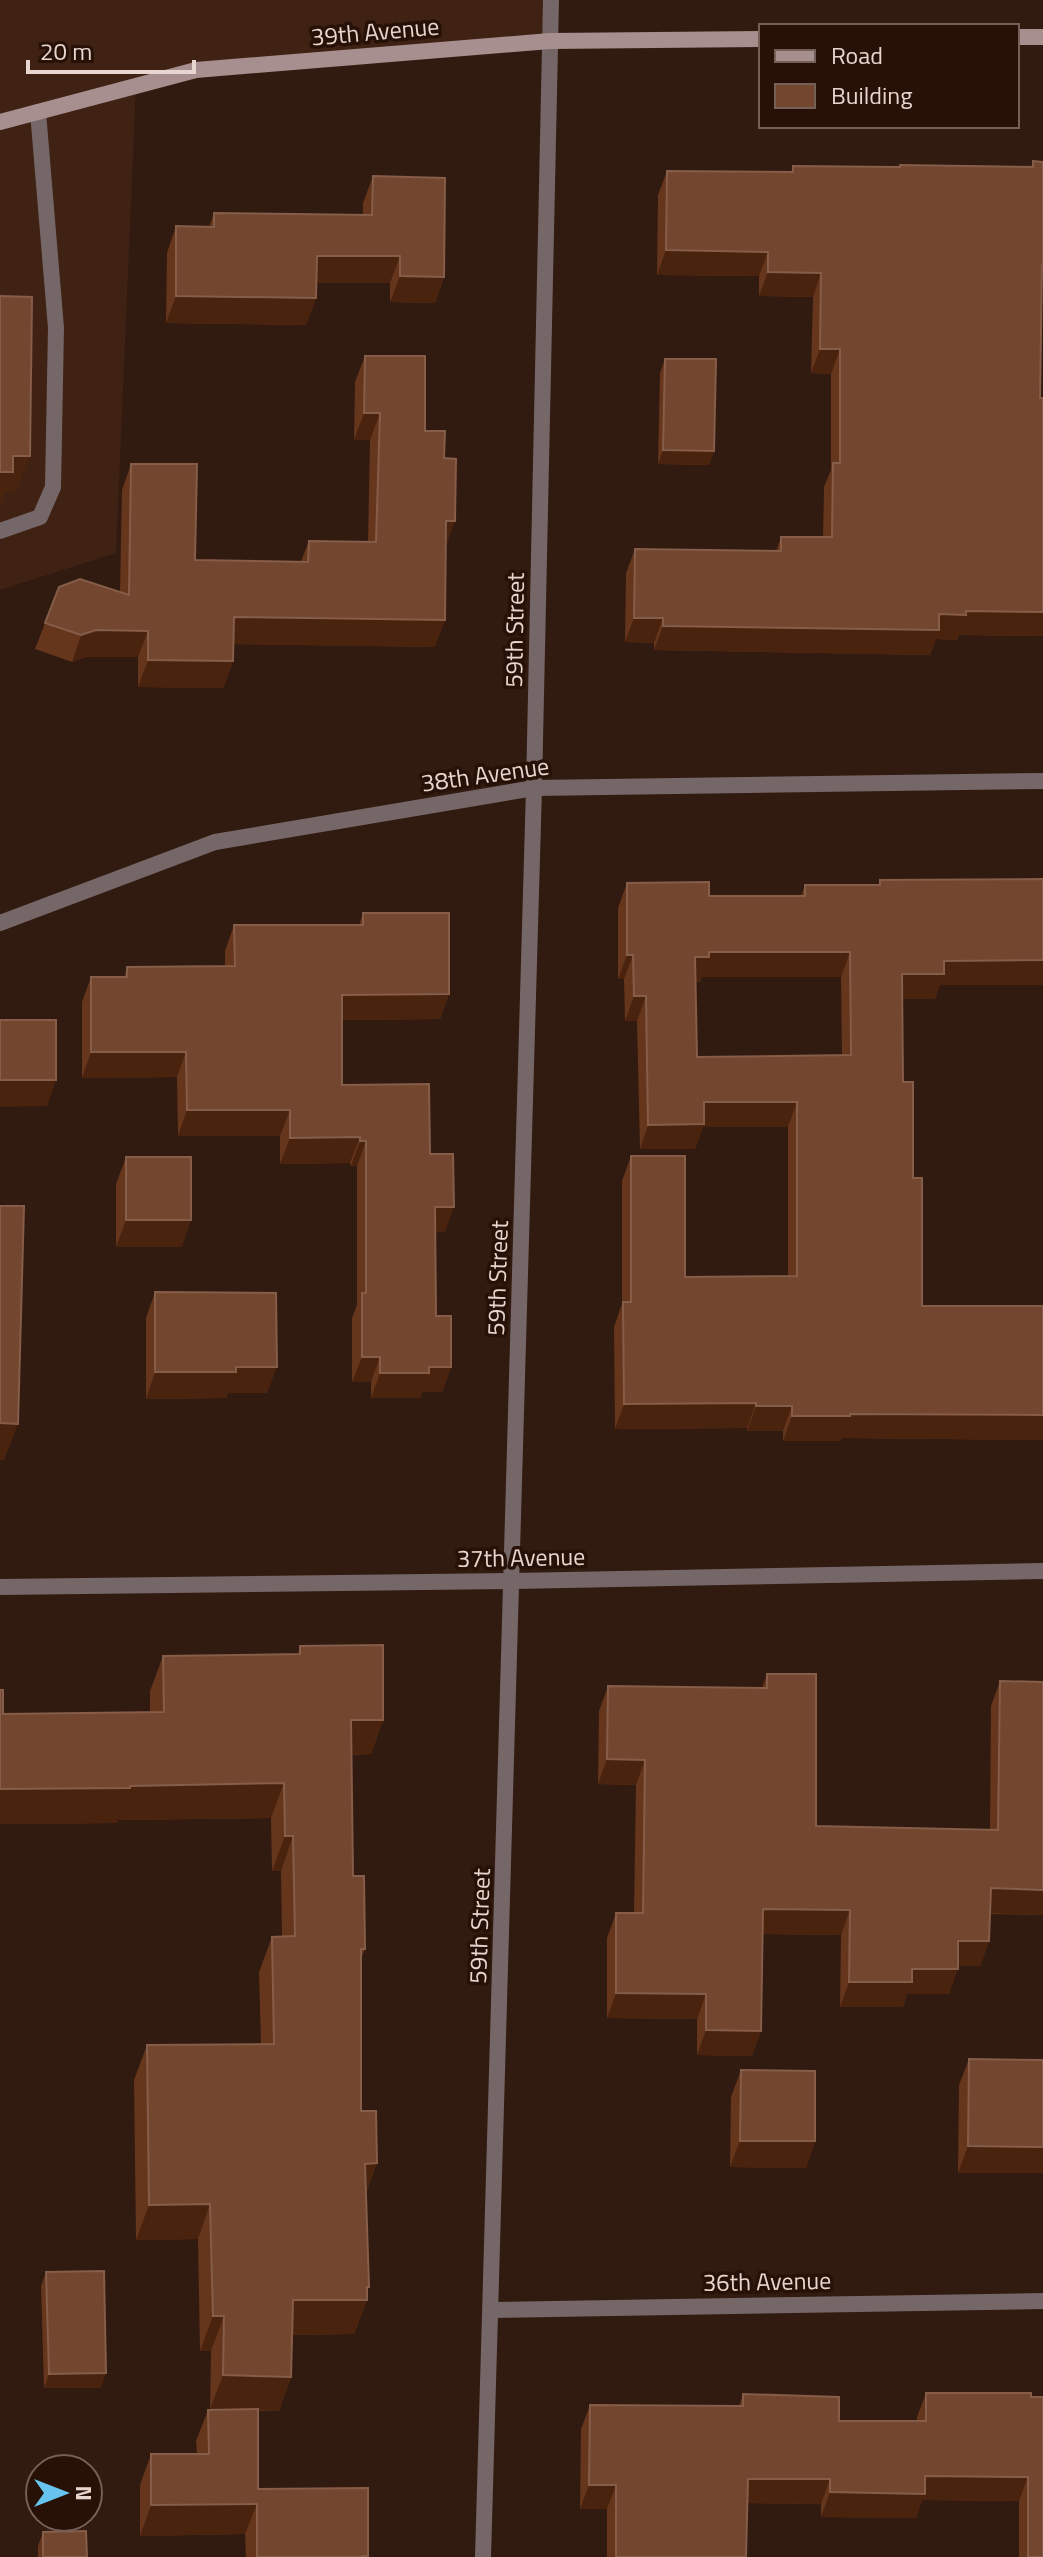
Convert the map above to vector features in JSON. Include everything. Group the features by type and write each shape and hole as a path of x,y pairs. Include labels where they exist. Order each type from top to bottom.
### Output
{"main road":[{"path":"1019,37 1043,37"},
{"name":"39th Avenue","path":"0,122 196,70 550,41 759,39"}],"street":[{"name":"59th Street","path":"483,2557 513,1581 551,0"},
{"path":"0,531 40,517 53,487 56,328 38,112"},
{"name":"38th Avenue","path":"0,923 215,842 534,788 1043,781"},
{"name":"37th Avenue","path":"0,1587 1043,1571"},
{"name":"36th Avenue","path":"491,2310 1043,2301"}],"shaded area":[{"path":"0,0 551,0 550,41 196,70 136,86 116,553 0,590"}],"building":[{"path":"1033,161 1043,162 1040,398 1043,398 1043,612 966,611 966,615 939,614 939,630 663,626 663,618 634,618 635,549 781,551 781,537 832,537 833,463 840,463 840,349 820,349 821,273 768,272 768,252 666,250 667,171 793,172 793,166 1033,167"},
{"path":"373,176 445,178 444,277 400,276 400,256 317,256 316,298 176,296 176,226 214,227 214,213 372,215"},
{"path":"0,296 32,297 30,456 13,456 13,472 0,472"},
{"path":"365,356 425,356 425,431 445,431 444,458 456,459 455,521 446,521 445,620 234,617 233,661 148,660 148,631 96,630 81,635 45,623 59,587 80,579 129,595 131,464 197,464 195,560 308,562 309,541 376,542 380,413 364,413"},
{"path":"665,359 716,359 714,451 663,450"},
{"path":"1043,879 1043,960 944,961 944,974 902,974 903,1082 913,1082 913,1178 922,1178 922,1306 1043,1306 1043,1415 792,1416 792,1406 756,1406 756,1403 624,1404 623,1302 631,1302 631,1156 685,1156 685,1277 797,1276 797,1102 704,1102 704,1124 648,1125 646,996 634,996 633,955 627,955 627,883 709,882 709,896 805,896 805,885 880,885 880,880","holes":["709,952 850,952 851,1055 697,1057 695,957 709,957"]},
{"path":"363,913 449,913 449,994 342,995 342,1085 429,1084 430,1154 453,1154 454,1207 435,1207 436,1316 451,1316 451,1367 429,1367 429,1373 380,1373 380,1357 362,1357 362,1293 366,1293 366,1141 360,1141 360,1137 290,1138 290,1110 187,1110 186,1052 91,1052 91,977 127,977 127,967 235,966 234,925 363,925"},
{"path":"0,1020 56,1020 56,1080 0,1080"},
{"path":"126,1157 191,1157 191,1220 126,1220"},
{"path":"0,1206 24,1206 18,1424 0,1423"},
{"path":"155,1292 276,1293 277,1367 236,1367 236,1372 155,1372"},
{"path":"383,1645 383,1720 351,1720 353,1876 364,1876 361,2111 376,2111 377,2163 365,2164 367,2300 293,2300 291,2377 223,2375 224,2316 213,2316 210,2204 149,2205 147,2045 274,2044 272,1937 295,1936 293,1836 285,1836 284,1783 0,1789 0,1690 3,1690 3,1714 164,1712 163,1656 300,1654 300,1646"},
{"path":"767,1674 816,1674 816,1826 998,1830 1000,1681 1043,1682 1043,1890 991,1888 989,1941 958,1941 958,1969 912,1969 912,1982 849,1982 850,1910 763,1909 761,2031 706,2030 706,1994 616,1993 616,1913 643,1913 645,1760 607,1759 608,1686 767,1688"},
{"path":"969,2059 1043,2060 1043,2147 968,2146"},
{"path":"741,2070 815,2071 815,2141 740,2141"},
{"path":"104,2271 106,2373 49,2374 46,2272"},
{"path":"926,2393 1031,2393 1031,2397 1043,2397 1043,2557 1028,2557 1028,2477 925,2476 925,2494 830,2492 830,2479 748,2479 746,2557 616,2557 616,2485 589,2485 590,2405 743,2406 743,2394 839,2397 839,2421 926,2421"},
{"path":"258,2409 258,2489 368,2488 368,2556 257,2557 257,2504 151,2505 151,2454 209,2454 208,2410"},
{"path":"43,2533 86,2533 87,2557 43,2557"}]}
